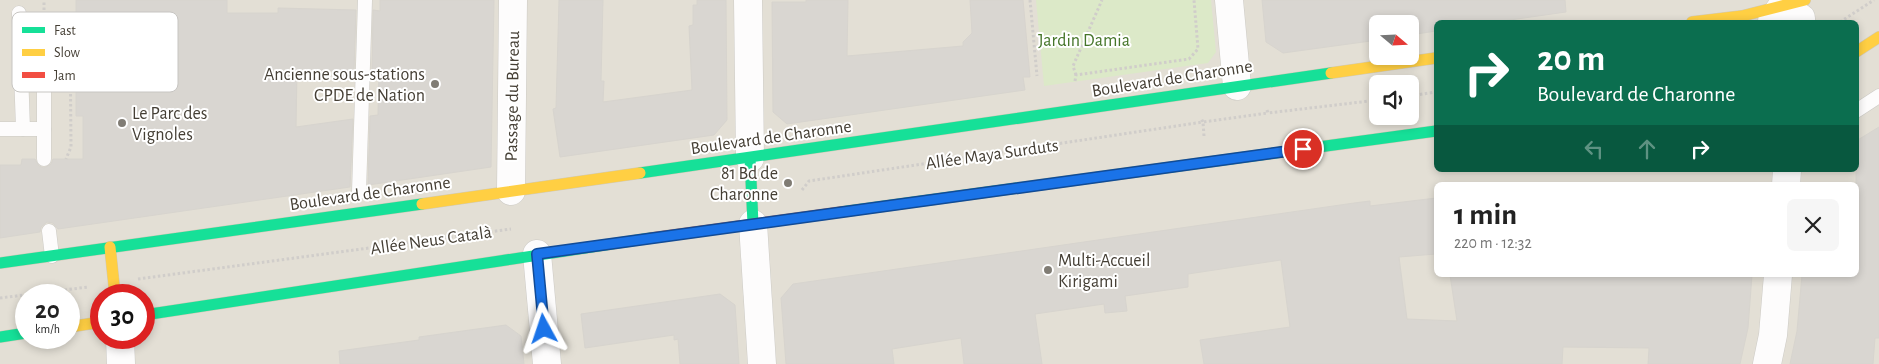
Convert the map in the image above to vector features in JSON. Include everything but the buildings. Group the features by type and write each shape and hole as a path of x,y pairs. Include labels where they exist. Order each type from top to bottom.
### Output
{"main road":[{"path":"1709,20 1790,13"},
{"path":"1859,50 1879,37"},
{"name":"Boulevard de Charonne","path":"0,263 750,158 1434,58"},
{"path":"155,313 537,254 1434,131"},
{"path":"750,158 753,224"},
{"path":"110,247 114,284"},
{"path":"0,337 15,335"}],"street":[{"name":"Passage du Bureau","path":"511,191 513,0"},
{"path":"748,0 750,158"},
{"path":"1229,0 1237,86"},
{"path":"753,224 762,364"},
{"path":"537,254 547,364"},
{"path":"1767,364 1773,335 1778,277"},
{"path":"121,349 122,364"}],"lane":[{"path":"359,192 365,0"},
{"path":"22,92 23,129"},
{"path":"44,92 44,159"},
{"path":"1859,109 1879,96"},
{"path":"0,129 44,129"},
{"path":"49,231 52,256"}],"path":[{"path":"1030,0 1037,76"},
{"path":"1075,82 1076,75 1073,66 1102,0"},
{"path":"1076,75 1189,58 1198,49 1194,0"},
{"path":"1843,20 1874,0"},
{"path":"1419,95 1434,92"},
{"name":"Allée Maya Surduts","path":"793,192 801,191 809,181 1202,122 1369,101"},
{"path":"1267,106 1268,113"},
{"path":"1202,122 1205,139"},
{"name":"Allée Neus Català","path":"136,280 513,229"},
{"path":"0,298 90,286"}],"shaded area":[{"path":"0,0 1879,0 1879,364 0,364"}],"green space":[{"name":"Jardin Damia","path":"1036,0 1211,0 1216,52 1208,63 1044,86"}],"traffic: fast":[{"path":"640,173 1331,73"},
{"path":"841,212 1434,131"},
{"path":"750,158 753,224"},
{"path":"0,263 422,204"},
{"path":"155,313 651,238"},
{"path":"0,337 15,335"}],"traffic: slow":[{"path":"1709,20 1742,16 1805,0"},
{"path":"1859,50 1879,37"},
{"path":"1331,73 1434,58"},
{"path":"422,204 640,173"},
{"path":"110,247 114,284"},
{"path":"80,325 90,324"}],"traffic: jam":[{"path":"651,238 841,212"}],"place":[{"name":"Ancienne sous-stations CPDE de Nation","path":"435,84"},
{"name":"Le Parc des Vignoles","path":"122,123"},
{"name":"81 Bd de Charonne","path":"788,183"},
{"name":"Multi-Accueil Kirigami","path":"1048,270"}],"route":[{"path":"544,329 537,254 1303,149"}]}
